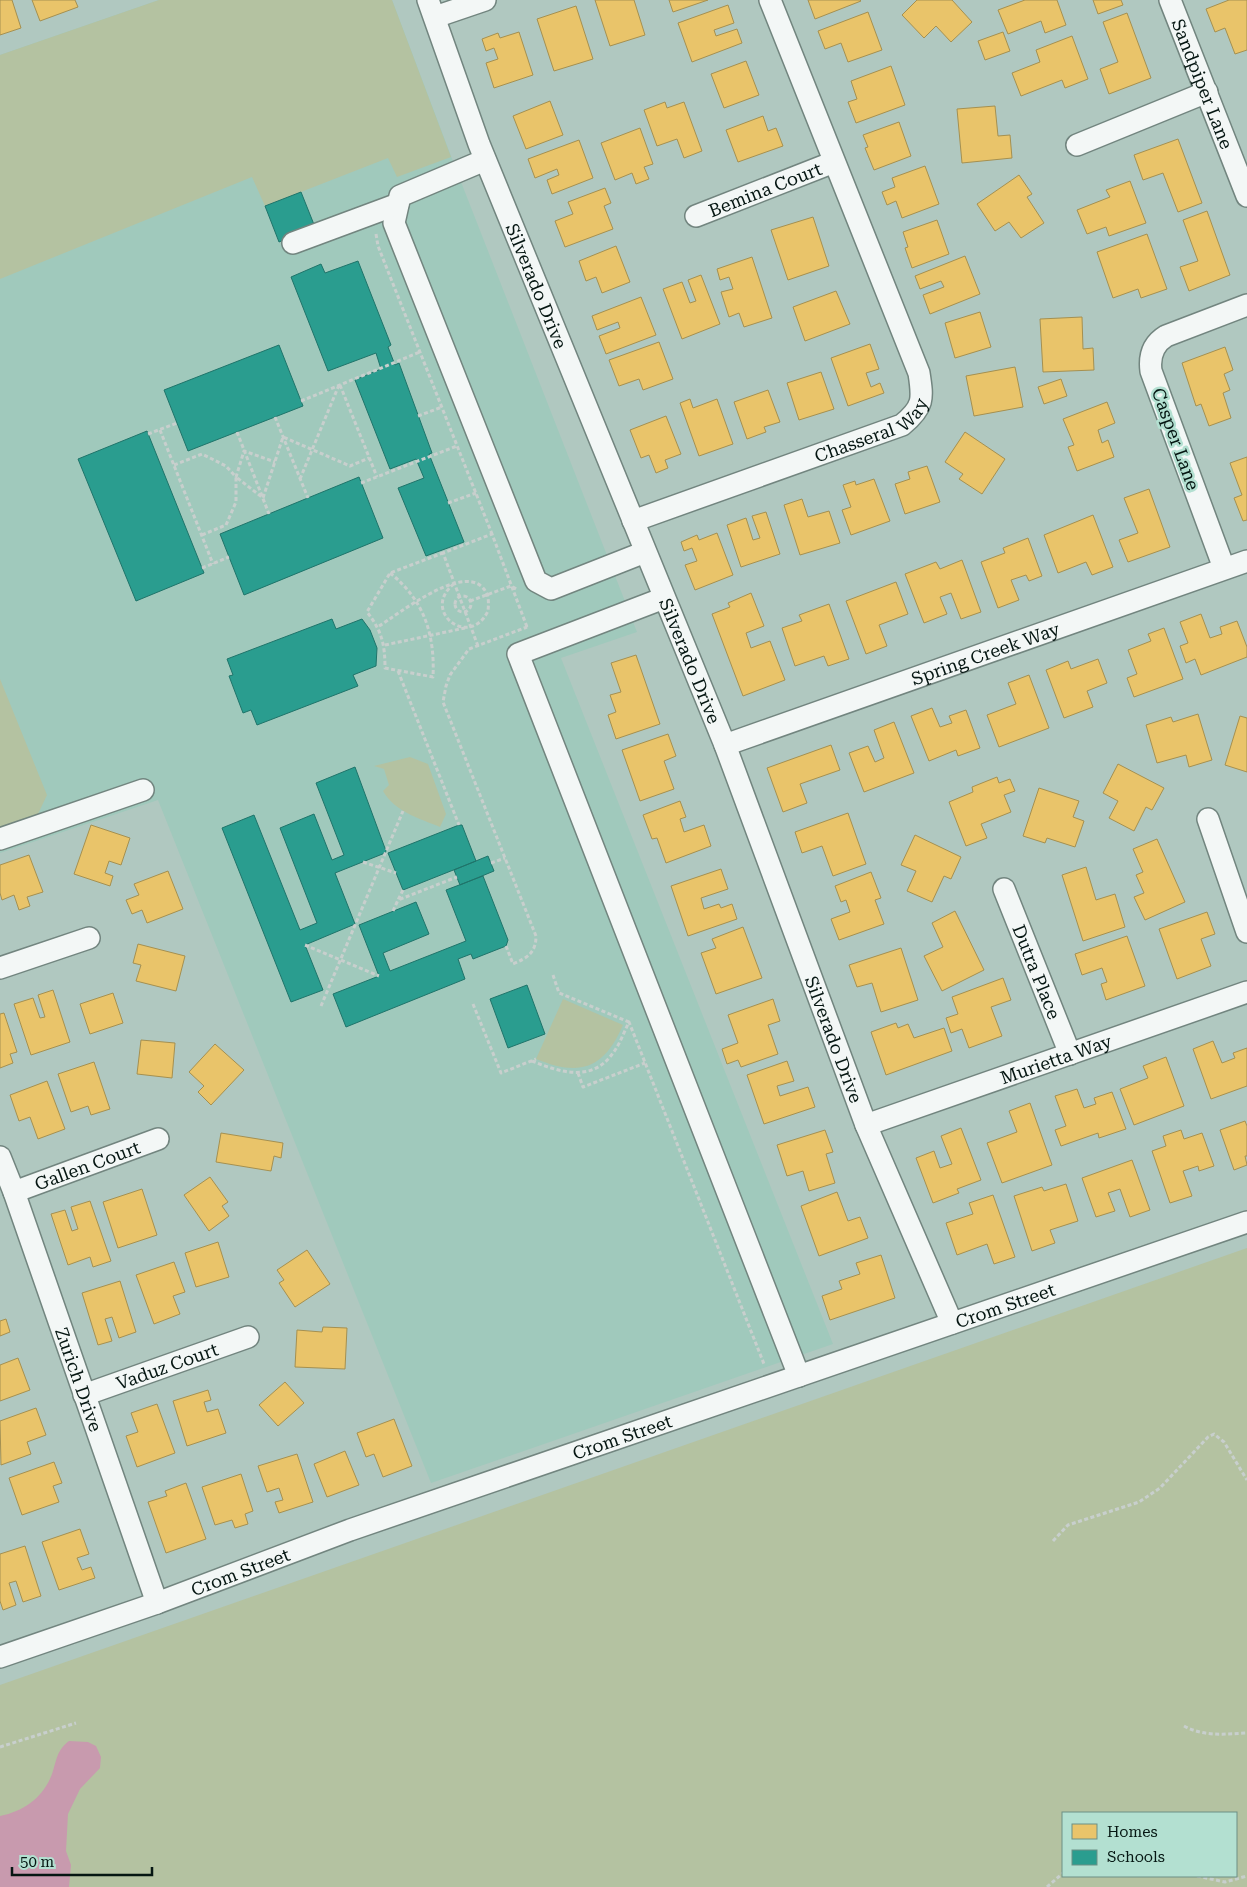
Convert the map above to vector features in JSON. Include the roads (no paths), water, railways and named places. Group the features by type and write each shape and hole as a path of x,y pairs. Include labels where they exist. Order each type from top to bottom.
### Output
{"street":[{"path":"431,9 485,0"},
{"name":"Chasseral Way","path":"633,521 902,425 914,415 920,406 922,396 919,373 770,0"},
{"name":"Sandpiper Lane","path":"1170,0 1247,196"},
{"name":"Silverado Drive","path":"431,9 485,160 725,745 866,1125 952,1323"},
{"path":"1077,145 1207,92"},
{"path":"485,160 400,196 394,223 536,581 551,589 645,552"},
{"name":"Bemina Court","path":"696,216 834,162"},
{"path":"293,243 398,204"},
{"name":"Casper Lane","path":"1224,568 1150,371 1149,357 1159,341 1247,305"},
{"name":"Spring Creek Way","path":"725,745 1247,561"},
{"path":"664,598 518,654 799,1376"},
{"path":"0,839 143,790"},
{"path":"1208,819 1247,932"},
{"name":"Dutra Place","path":"1004,889 1070,1054"},
{"path":"0,968 89,938"},
{"name":"Murietta Way","path":"866,1125 1247,992"},
{"name":"Gallen Court","path":"14,1192 158,1139"},
{"name":"Zurich Drive","path":"0,1157 14,1192 156,1603"},
{"name":"Crom Street","path":"0,1657 156,1603 350,1530 1247,1222"},
{"name":"Vaduz Court","path":"84,1395 248,1337"}]}
